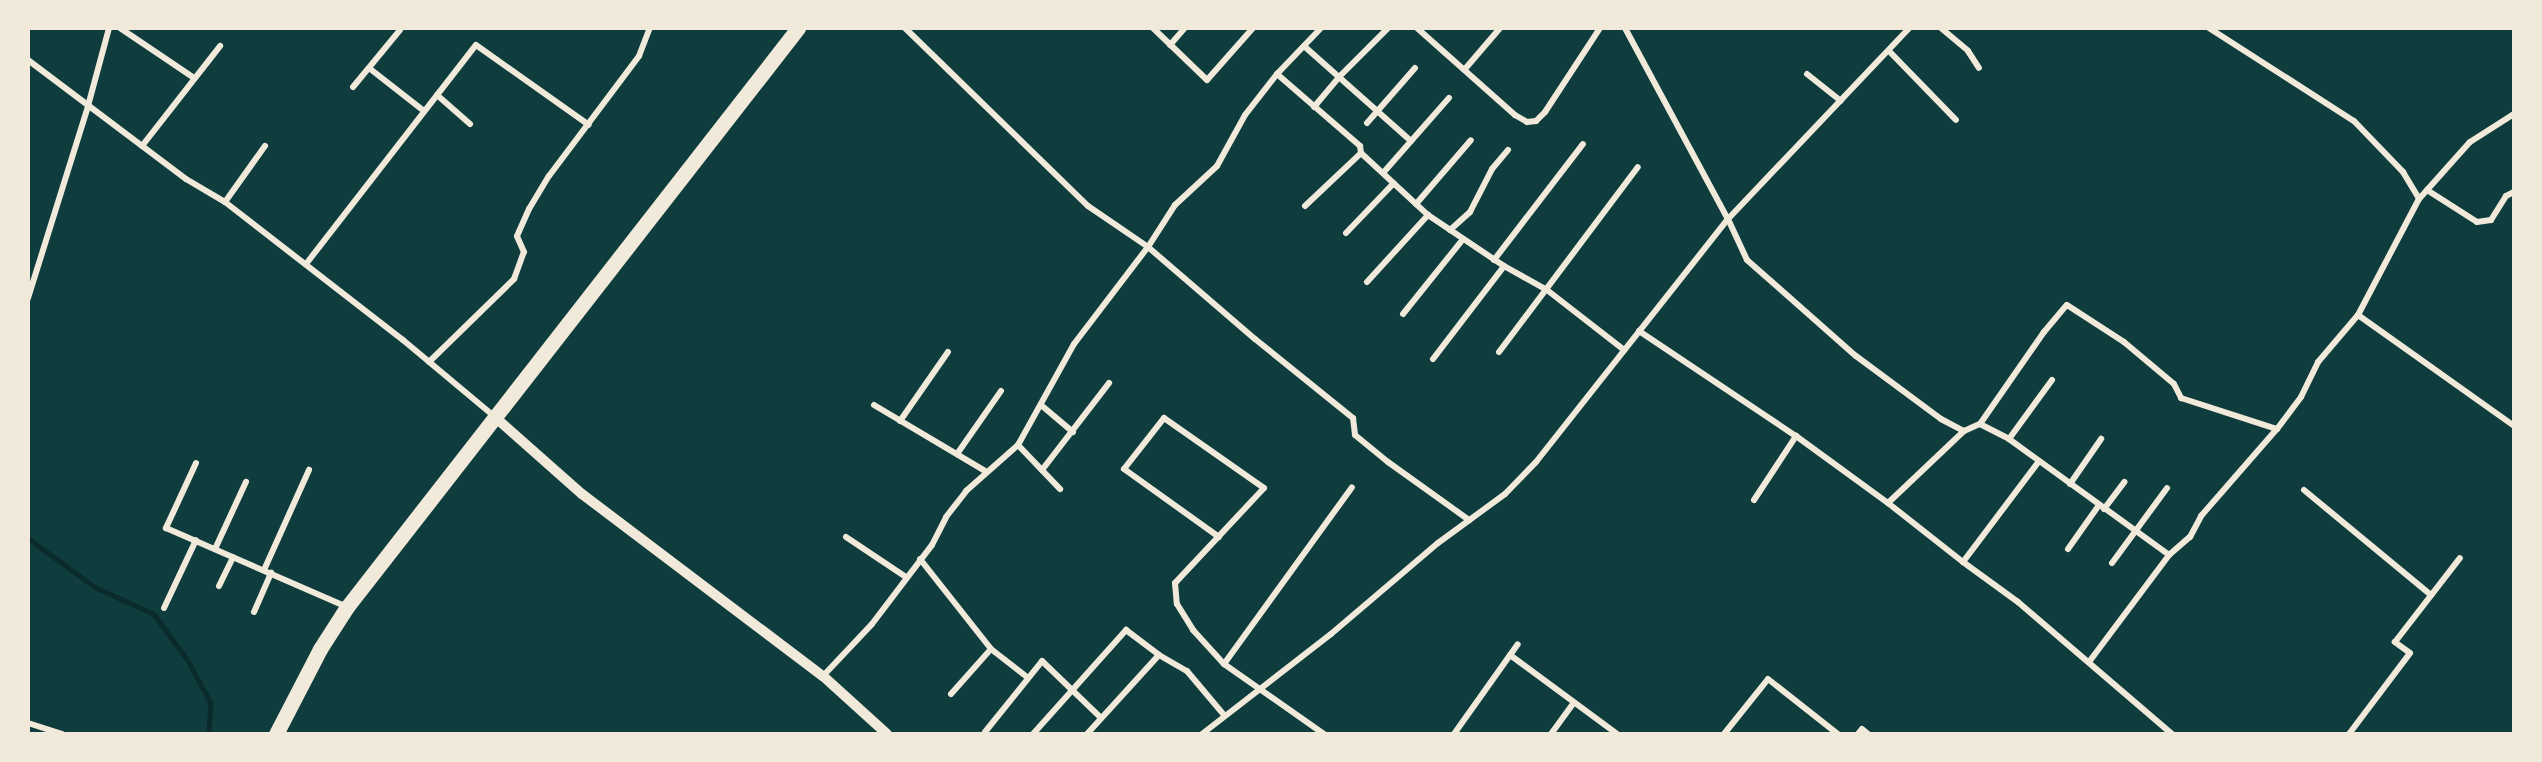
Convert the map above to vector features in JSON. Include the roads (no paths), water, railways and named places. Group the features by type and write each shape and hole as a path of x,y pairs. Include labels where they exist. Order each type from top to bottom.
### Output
{"main road":[{"path":"276,734 320,649 347,607 798,28"}],"street":[{"path":"28,298 88,106 109,28"},
{"path":"120,28 194,78"},
{"path":"429,362 514,279 524,252 517,236 529,209 549,176 639,56 650,28"},
{"path":"905,28 1088,206 1148,247 1255,339 1353,418 1355,435 1388,462 1469,520"},
{"path":"1153,28 1207,80 1253,28"},
{"path":"1170,45 1185,28"},
{"path":"823,676 872,624 932,545 946,517 966,491 1018,445 1074,344 1148,247 1175,205 1217,166 1245,115 1276,74 1321,28"},
{"path":"1314,107 1338,78 1388,28"},
{"path":"1418,28 1515,115 1527,122 1536,121 1600,28"},
{"path":"1465,69 1500,28"},
{"path":"1625,28 1728,219 1747,260 1856,356 1941,419 1964,431"},
{"path":"1203,734 1224,715 1261,690 1469,520 1505,494 1536,462 1728,219 1909,28"},
{"path":"1941,28 1968,51 1979,68"},
{"path":"2209,28 2354,121 2403,172 2419,199"},
{"path":"353,87 400,30"},
{"path":"306,264 476,45 589,124"},
{"path":"142,146 220,46"},
{"path":"1304,46 1411,141"},
{"path":"1889,51 1956,120"},
{"path":"29,62 186,179 225,202 306,264 429,362 582,494 823,676 887,734"},
{"path":"369,68 424,111"},
{"path":"1367,123 1415,68"},
{"path":"1276,74 1360,146 1361,153 1428,215 1494,260 1547,290 1624,350"},
{"path":"1807,74 1841,101"},
{"path":"437,95 470,124"},
{"path":"1383,173 1449,98"},
{"path":"2089,662 2169,555 2190,537 2201,516 2277,429 2301,397 2318,362 2358,315 2419,199 2470,142 2514,114"},
{"path":"1416,204 1471,140"},
{"path":"1494,260 1583,144"},
{"path":"225,202 265,146"},
{"path":"1450,230 1470,212 1492,169 1508,150"},
{"path":"1305,206 1361,153"},
{"path":"1499,352 1638,167"},
{"path":"1346,234 1394,183"},
{"path":"2427,190 2477,222 2491,220 2506,196 2514,192"},
{"path":"1367,282 1428,215"},
{"path":"1403,314 1463,239"},
{"path":"1433,358 1504,266"},
{"path":"1888,503 1964,431 1980,424 2044,332 2067,305 2124,342 2174,384 2181,399 2277,429"},
{"path":"2358,315 2514,426"},
{"path":"1639,331 1796,436 1888,503 2018,602 2172,734"},
{"path":"900,421 948,352"},
{"path":"2009,439 2052,380"},
{"path":"1042,470 1109,383"},
{"path":"957,454 1001,391"},
{"path":"874,405 987,472"},
{"path":"1041,405 1073,432"},
{"path":"1218,537 1124,469 1164,418 1264,488 1175,583 1177,604 1193,630 1224,664 1324,734"},
{"path":"1980,424 2009,439 2169,555"},
{"path":"1754,500 1796,436"},
{"path":"2070,484 2101,439"},
{"path":"1018,445 1060,489"},
{"path":"1963,562 2039,461"},
{"path":"196,463 166,528 347,607"},
{"path":"264,570 309,470"},
{"path":"215,549 246,482"},
{"path":"2068,549 2124,482"},
{"path":"1224,664 1352,487"},
{"path":"2112,563 2167,488"},
{"path":"2304,490 2431,595"},
{"path":"846,537 906,577"},
{"path":"164,608 196,540"},
{"path":"219,586 233,557"},
{"path":"2349,734 2410,653 2395,642 2460,558"},
{"path":"920,559 991,649 1027,677"},
{"path":"254,612 271,573"},
{"path":"1033,734 1126,630 1159,655 1187,671 1224,715"},
{"path":"1454,734 1518,644"},
{"path":"951,694 991,649"},
{"path":"1088,734 1159,655"},
{"path":"1510,655 1617,734"},
{"path":"985,732 1042,661 1101,718"},
{"path":"1724,734 1768,679 1838,734"},
{"path":"1551,734 1574,702"},
{"path":"28,723 62,734"},
{"path":"1858,734 1862,729 1868,734"}],"waterway":[{"path":"28,538 95,587 154,614 187,659 211,703 209,734"}]}
